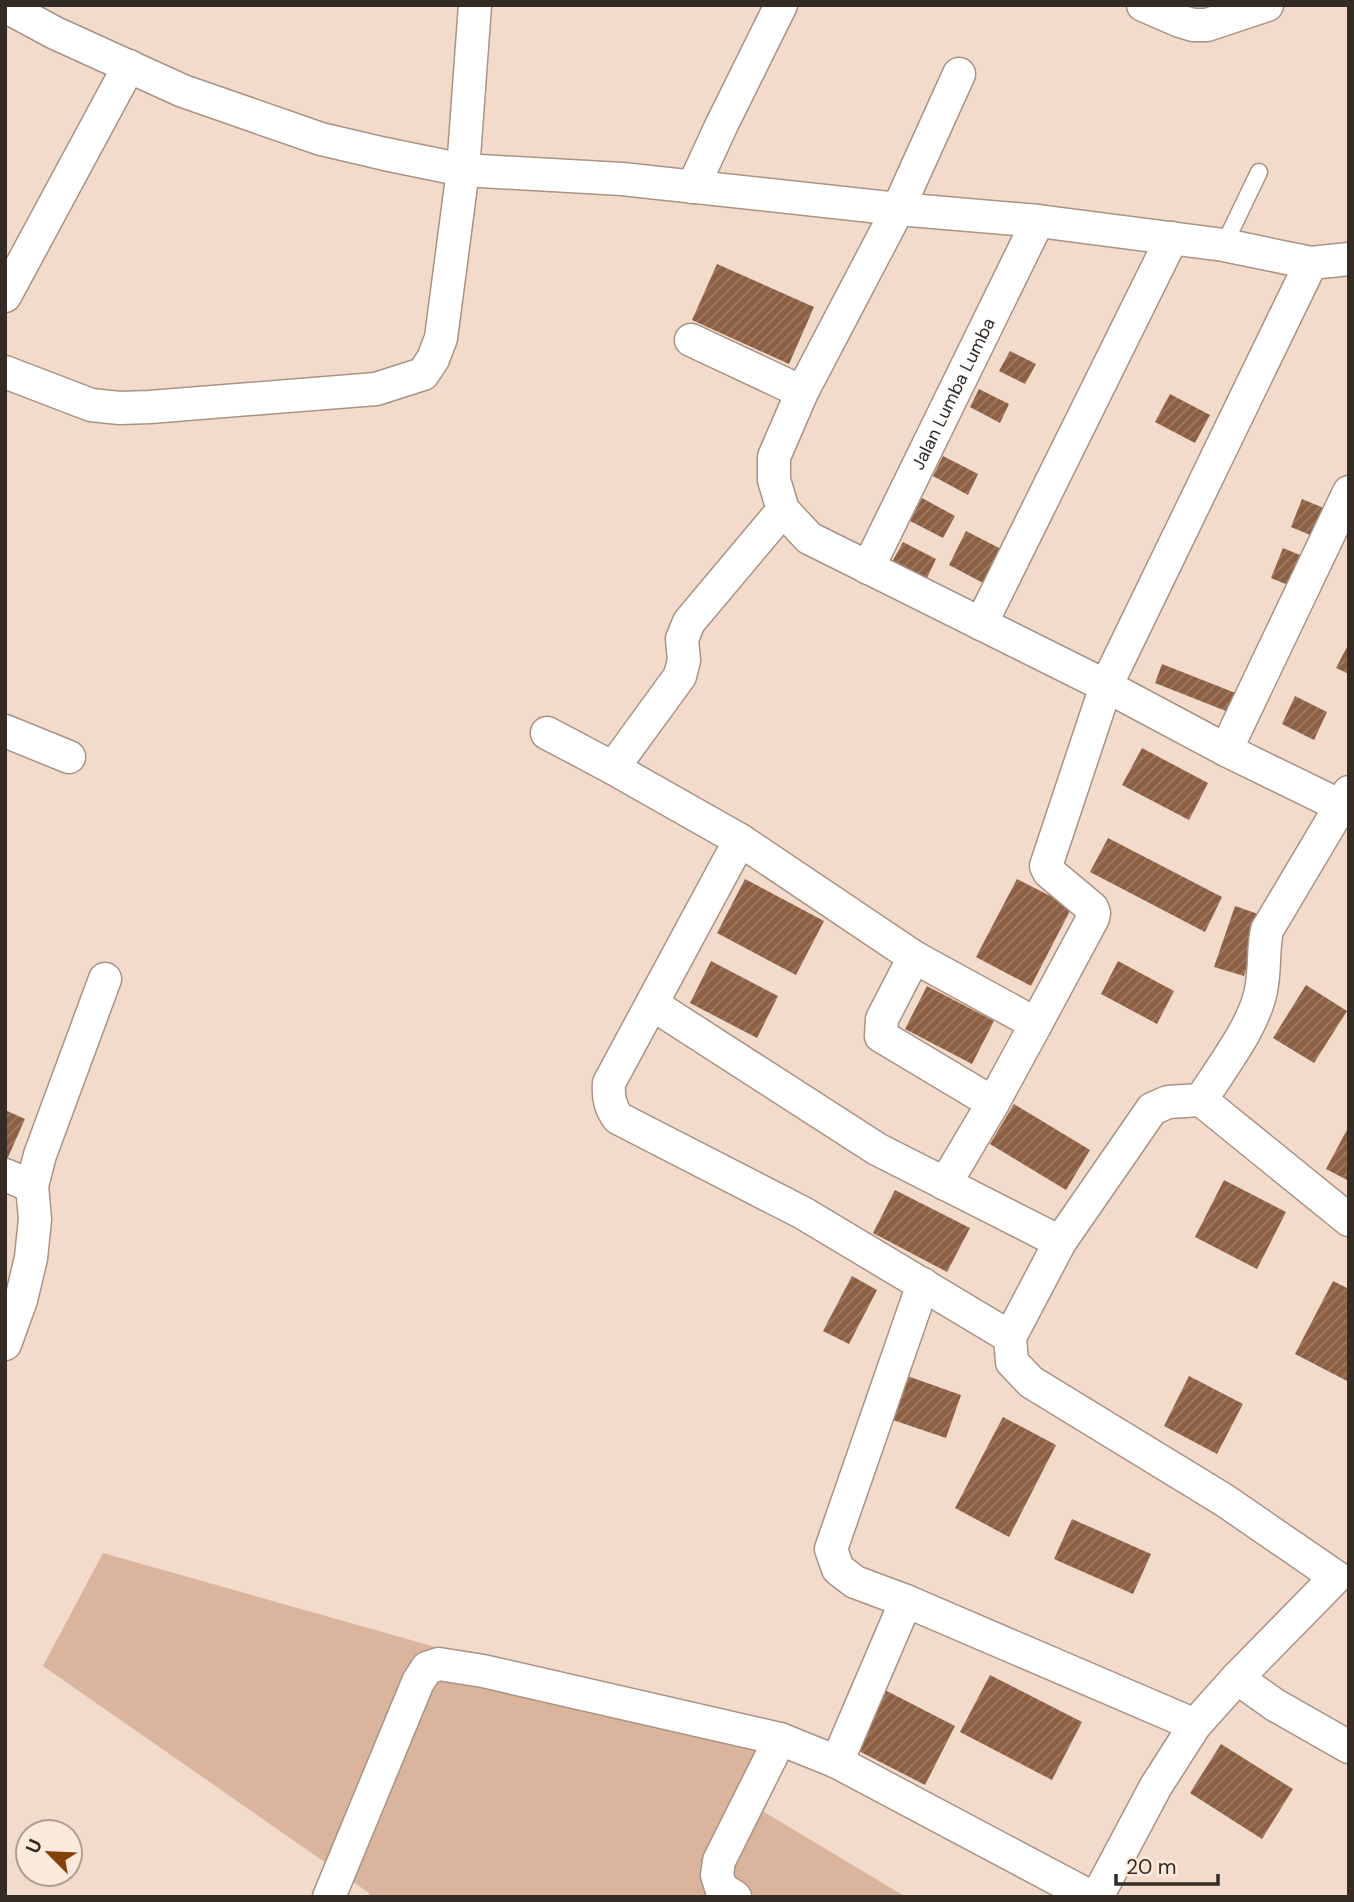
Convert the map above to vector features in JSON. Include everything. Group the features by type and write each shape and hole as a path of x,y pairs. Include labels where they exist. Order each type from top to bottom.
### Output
{"street":[{"path":"5,372 91,405 120,408 376,389 423,374 433,359 441,338 463,170 475,5"},
{"path":"694,187 780,5"},
{"path":"1143,5 1193,25 1208,25 1267,5"},
{"path":"5,6 55,33 183,91 321,139 463,170 622,179 898,209 1038,221 1224,245 1311,262 1349,259"},
{"path":"5,296 129,66"},
{"path":"959,74 898,209 802,392 774,457 774,480 783,510 809,538 1106,686 1226,750 1346,803 1267,930 1263,947 1262,985 1257,1004 1245,1030 1201,1100"},
{"name":"Jalan Lumba Lumba","path":"868,568 1038,221"},
{"path":"981,624 1172,239"},
{"path":"945,1184 993,1103 1093,918 1092,908 1049,872 1046,866 1106,686 1311,262"},
{"path":"691,340 802,392"},
{"path":"1226,750 1349,492"},
{"path":"613,768 680,676 684,660 682,639 689,622 783,510"},
{"path":"5,732 69,757"},
{"path":"547,733 740,840 914,957 1036,1024"},
{"path":"740,840 609,1083 610,1103 618,1118 803,1213 1010,1337"},
{"path":"914,957 882,1019 881,1036 993,1103"},
{"path":"5,1344 21,1300 31,1258 35,1219 19,1181 40,1155 105,979"},
{"path":"652,1004 877,1149 1060,1242"},
{"path":"1097,1897 1156,1786 1195,1725 1342,1570 1031,1382 1012,1362 1010,1337 1060,1242 1152,1109 1168,1102 1201,1100 1349,1220"},
{"path":"923,1284 831,1549 838,1569 855,1582 906,1601 1195,1725"},
{"path":"837,1762 906,1601"},
{"path":"329,1897 418,1682 426,1668 439,1664 483,1671 780,1739 837,1762 1091,1897"},
{"path":"1237,1678 1275,1705 1349,1747"},
{"path":"735,1897 721,1888 717,1875 719,1861 780,1739"}],"lane":[{"path":"1224,245 1259,172"}],"shaded area":[{"path":"103,1553 775,1743 759,1809 906,1897 743,1897 716,1883 707,1897 368,1897 369,1893 43,1666"}],"building":[{"path":"717,264 814,307 789,364 692,320"},
{"path":"1010,351 1036,364 1025,384 999,371"},
{"path":"979,389 1009,404 1000,423 970,407"},
{"path":"1170,394 1210,415 1195,443 1155,422"},
{"path":"943,456 978,474 968,495 933,476"},
{"path":"922,498 955,516 943,538 910,521"},
{"path":"1302,499 1331,511 1320,539 1291,527"},
{"path":"966,531 1003,550 985,584 949,565"},
{"path":"903,542 936,559 926,580 892,562"},
{"path":"1283,548 1300,555 1288,585 1271,578"},
{"path":"1349,643 1349,674 1336,668"},
{"path":"1162,664 1238,694 1231,713 1155,683"},
{"path":"1295,696 1327,712 1314,740 1282,724"},
{"path":"1142,748 1208,783 1189,820 1122,785"},
{"path":"1108,838 1222,897 1205,932 1090,872"},
{"path":"745,879 824,921 796,975 717,933"},
{"path":"1017,879 1072,907 1031,986 976,957"},
{"path":"1235,906 1264,916 1244,976 1214,967"},
{"path":"711,961 778,996 757,1038 690,1003"},
{"path":"1118,961 1174,991 1157,1024 1101,994"},
{"path":"1306,985 1347,1011 1314,1063 1273,1038"},
{"path":"927,986 994,1021 972,1064 905,1029"},
{"path":"1014,1104 1090,1150 1066,1190 990,1144"},
{"path":"5,1110 25,1119 5,1164"},
{"path":"1349,1126 1349,1181 1326,1169"},
{"path":"1224,1180 1286,1212 1257,1269 1195,1237"},
{"path":"895,1190 970,1228 947,1272 873,1233"},
{"path":"852,1276 877,1290 849,1344 823,1331"},
{"path":"1333,1281 1349,1289 1349,1382 1295,1354"},
{"path":"899,1373 961,1395 946,1438 884,1417"},
{"path":"1189,1376 1243,1404 1217,1454 1164,1426"},
{"path":"1003,1417 1056,1445 1009,1537 955,1508"},
{"path":"1072,1519 1151,1554 1133,1594 1054,1559"},
{"path":"990,1675 1082,1722 1052,1780 960,1732"},
{"path":"881,1688 955,1726 925,1785 851,1747"},
{"path":"1221,1744 1293,1789 1262,1839 1190,1793"}]}
